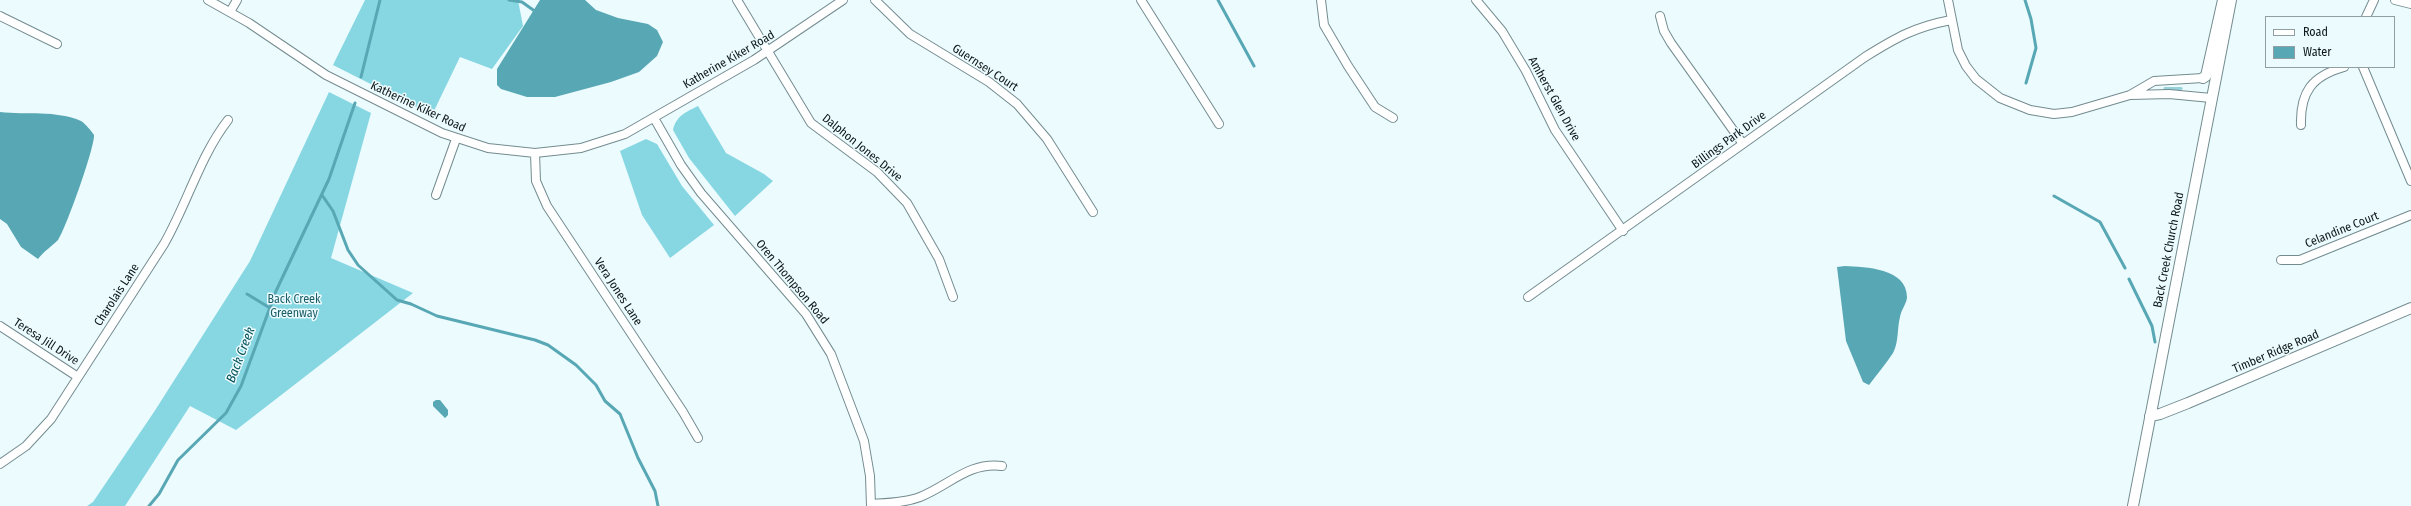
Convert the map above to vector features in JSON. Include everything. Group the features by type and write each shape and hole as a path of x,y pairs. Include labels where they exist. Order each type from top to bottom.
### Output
{"street":[{"name":"Katherine Kiker Road","path":"208,0 230,12 326,75 456,139 488,148 535,153 558,152 606,142 654,118 767,52 843,0"},
{"path":"230,12 237,0"},
{"name":"Dalphon Jones Drive","path":"736,0 811,123 877,172 908,204 939,259 953,297"},
{"name":"Guernsey Court","path":"875,0 910,34 989,82 1017,104 1047,139 1093,212"},
{"path":"1141,0 1219,124"},
{"path":"1322,0 1324,25 1348,66 1376,107 1394,118"},
{"name":"Amherst Glen Drive","path":"1476,0 1502,30 1526,71 1555,130 1623,231"},
{"path":"1948,0 1958,50 1966,66 1985,88 2018,106 2054,114 2092,108 2130,95 2154,81 2203,78 2206,76 2223,0"},
{"name":"Back Creek Church Road","path":"2132,506 2231,0"},
{"path":"2366,16 2374,0"},
{"path":"2395,0 2411,4"},
{"path":"0,16 57,44"},
{"path":"1660,16 1664,31 1671,43 1743,144"},
{"name":"Billings Park Drive","path":"1528,297 1898,36 1927,25 1952,20"},
{"path":"2301,125 2300,108 2304,94 2320,77 2342,68"},
{"path":"2363,68 2411,181"},
{"path":"2130,95 2169,94 2211,98"},
{"name":"Oren Thompson Road","path":"654,118 681,165 701,193 806,314 820,333 831,354 861,430 866,453 871,505"},
{"name":"Charolais Lane","path":"0,464 26,446 42,431 78,377 164,244 178,218 217,134 228,120"},
{"path":"436,195 456,139"},
{"name":"Vera Jones Lane","path":"535,153 536,181 546,206 683,412 698,438"},
{"name":"Celandine Court","path":"2281,260 2300,260 2411,215"},
{"name":"Timber Ridge Road","path":"2150,416 2188,404 2411,308"},
{"name":"Teresa Jill Drive","path":"0,326 78,377"},
{"path":"871,505 908,501 922,496 974,468 989,465 1002,466"}],"shaded area":[{"path":"2164,87 2183,88 2181,91 2163,91"}],"green space":[{"path":"365,0 518,0 523,26 492,69 460,57 432,115 333,65"},
{"name":"Back Creek Greenway","path":"329,92 371,113 331,258 413,293 236,430 190,406 125,506 87,506 93,502 154,412 250,261"},
{"path":"698,106 726,153 764,174 773,181 735,216 689,158 673,130 676,121 679,118"},
{"path":"646,139 657,144 682,186 714,225 670,258 642,215 620,151"}],"water":[{"path":"540,0 585,0 596,10 618,18 648,24 657,30 663,42 657,56 639,72 611,82 555,97 527,97 501,89 497,85 497,69"},
{"path":"0,112 61,115 83,122 94,135 85,171 62,233 58,240 38,259 21,247 7,224 0,219"},
{"path":"1837,267 1863,267 1884,271 1900,280 1905,287 1907,299 1899,321 1895,349 1869,385 1863,382 1846,341"},
{"path":"440,400 448,410 448,415 445,418 433,406 433,402"}],"waterway":[{"name":"Back Creek","path":"361,77 380,0"},
{"path":"509,0 522,2 536,12"},
{"path":"1218,0 1254,66"},
{"path":"2025,0 2031,19 2036,48 2026,83"},
{"name":"Back Creek","path":"149,506 159,494 178,460 226,413 241,386 276,291 329,179 355,103"},
{"path":"322,195 333,211 348,250 358,265 397,300 411,304 437,316 535,340 548,345 576,365 596,385 605,401 620,414 638,458 655,491 658,506"},
{"path":"2054,196 2100,222 2125,268"},
{"path":"2129,279 2152,326 2155,342"},
{"path":"247,294 270,308"}]}
